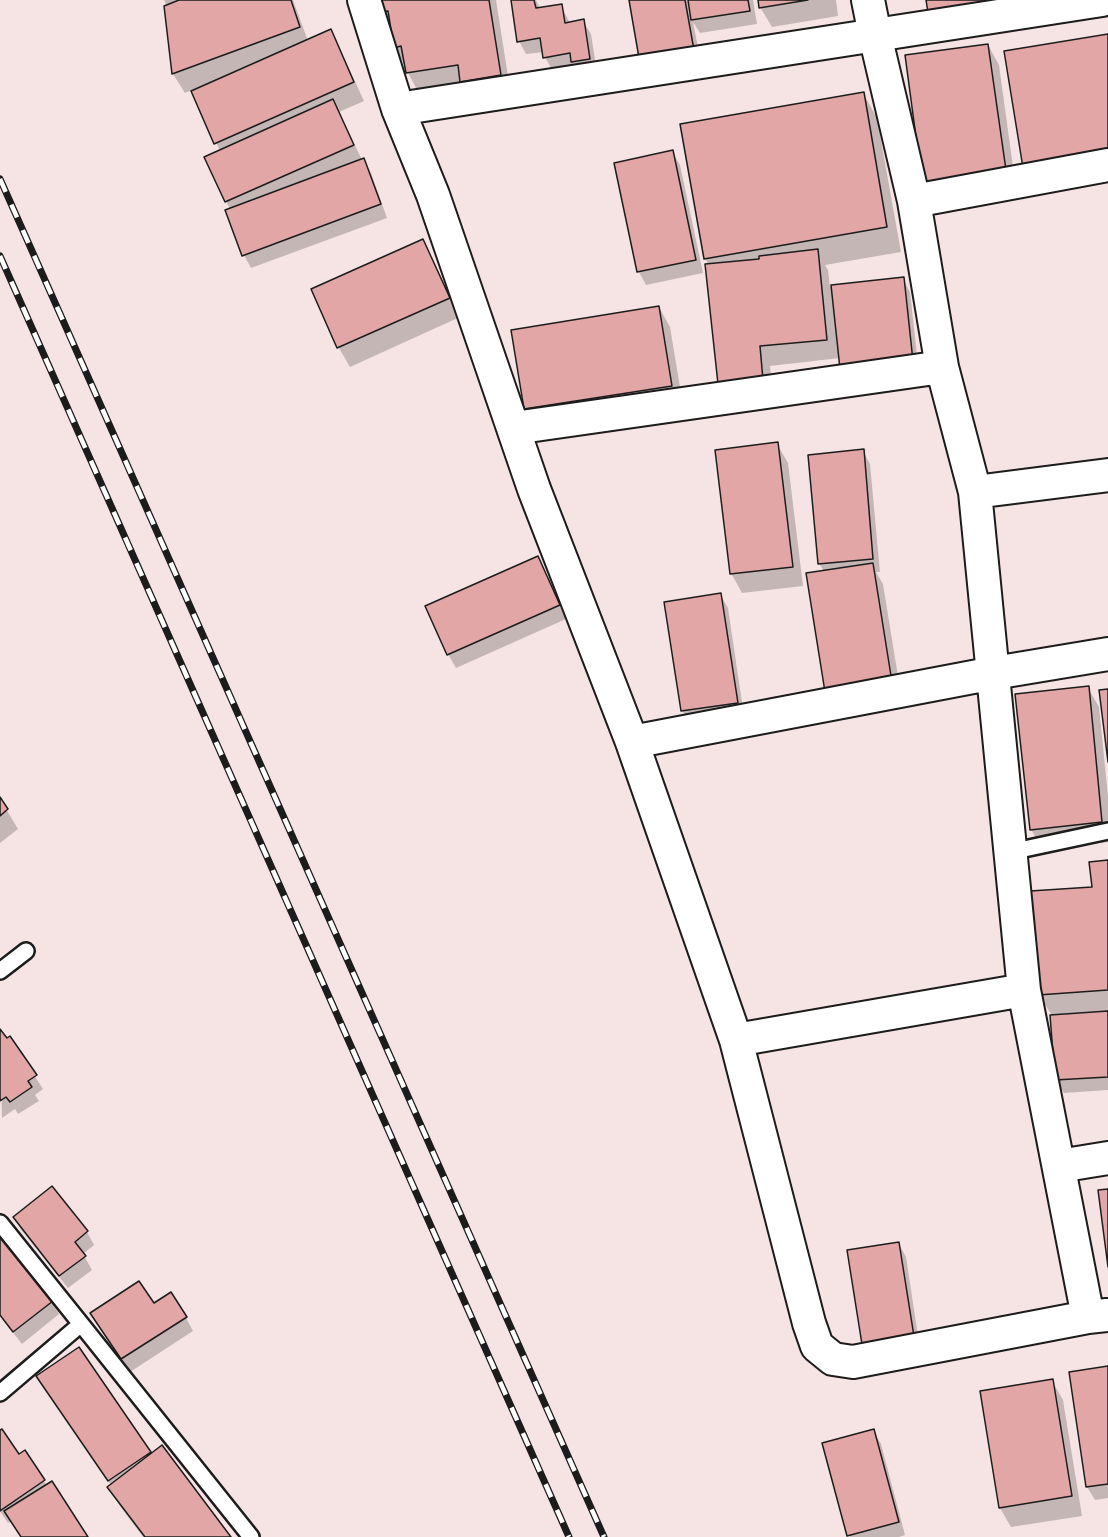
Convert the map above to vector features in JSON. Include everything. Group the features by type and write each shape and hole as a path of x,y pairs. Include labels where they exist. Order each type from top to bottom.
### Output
{"street":[{"path":"364,0 398,109 433,195 534,489 632,742 736,1040 809,1323 817,1346 833,1359 853,1362 1098,1316 1059,1166 1024,990 975,492 942,367 914,201 868,0"},
{"path":"398,109 1102,0"},
{"path":"914,201 1108,165"},
{"path":"514,428 942,367"},
{"path":"975,492 1108,475"},
{"path":"632,742 994,673 1108,654"},
{"path":"736,1040 1024,990"},
{"path":"1059,1166 1108,1158"}],"lane":[{"path":"1011,852 1108,831"},
{"path":"0,971 26,951"},
{"path":"0,1223 251,1537"},
{"path":"0,1393 81,1324"}],"building":[{"path":"179,0 291,0 300,27 172,74 164,6"},
{"path":"379,0 489,0 501,75 460,82 458,65 406,73 401,46 394,48 388,11 381,12"},
{"path":"511,0 534,0 536,8 562,4 565,23 584,19 590,59 571,62 570,53 543,58 540,38 517,42"},
{"path":"629,0 685,0 694,50 639,58"},
{"path":"688,0 748,0 750,11 691,20"},
{"path":"758,0 808,0 759,8"},
{"path":"926,0 1022,0 929,19"},
{"path":"331,29 354,82 214,144 191,91"},
{"path":"1108,34 1108,160 1024,174 1004,51"},
{"path":"988,44 1006,170 922,182 905,55"},
{"path":"864,92 887,227 704,259 680,124"},
{"path":"333,99 354,145 225,202 204,157"},
{"path":"673,150 696,260 637,272 614,163"},
{"path":"364,158 381,204 242,256 225,210"},
{"path":"423,239 450,298 337,348 311,289"},
{"path":"818,249 827,340 760,346 763,380 718,384 705,264 759,259 759,256"},
{"path":"904,277 913,361 840,369 831,285"},
{"path":"659,306 672,386 524,409 511,330"},
{"path":"778,442 793,567 730,574 715,450"},
{"path":"864,449 873,559 818,564 808,455"},
{"path":"538,556 560,605 447,655 425,606"},
{"path":"873,563 892,682 825,692 806,573"},
{"path":"721,593 738,703 681,711 664,602"},
{"path":"1089,686 1102,822 1030,830 1015,694"},
{"path":"1108,689 1108,762 1099,690"},
{"path":"0,797 8,809 0,816"},
{"path":"1108,860 1108,990 1038,995 1030,891 1092,887 1089,862"},
{"path":"1108,1011 1108,1077 1055,1080 1050,1015"},
{"path":"0,1029 7,1038 10,1036 37,1075 28,1081 32,1087 10,1102 6,1097 0,1101"},
{"path":"52,1186 88,1231 75,1242 86,1256 59,1276 13,1217"},
{"path":"1108,1189 1108,1267 1098,1190"},
{"path":"0,1234 53,1301 13,1332 0,1315"},
{"path":"899,1242 916,1349 864,1357 847,1250"},
{"path":"139,1281 154,1303 171,1292 187,1317 121,1359 90,1313"},
{"path":"79,1347 151,1452 108,1481 36,1376"},
{"path":"1108,1366 1108,1484 1086,1487 1069,1372"},
{"path":"1053,1379 1072,1496 999,1508 980,1391"},
{"path":"2,1429 19,1454 25,1450 45,1480 0,1511 0,1430"},
{"path":"874,1429 899,1522 847,1536 822,1443"},
{"path":"162,1445 231,1537 145,1537 107,1487"},
{"path":"52,1481 88,1537 21,1537 4,1511"}],"railway":[{"path":"0,179 604,1537"},
{"path":"0,256 569,1537"}]}
